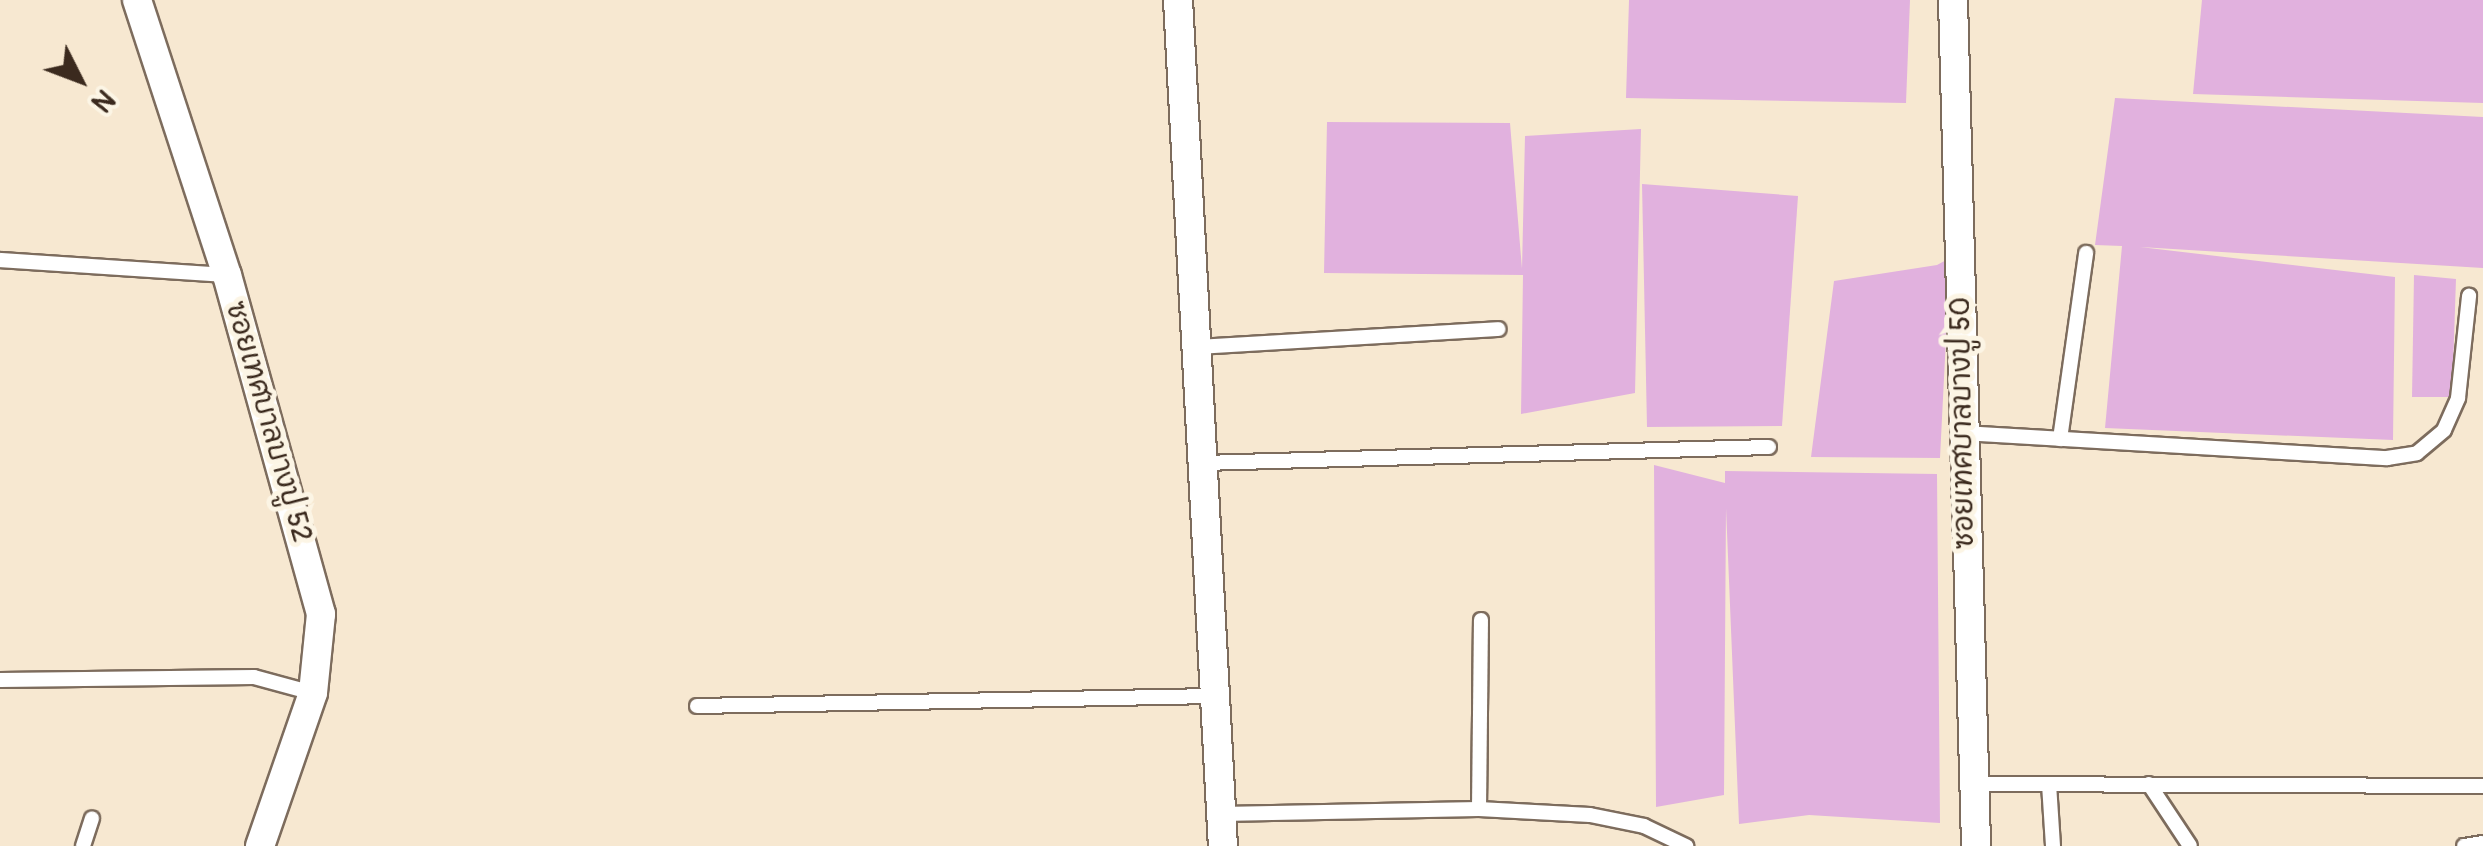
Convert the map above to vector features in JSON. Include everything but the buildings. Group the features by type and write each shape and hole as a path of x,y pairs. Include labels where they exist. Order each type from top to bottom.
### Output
{"street":[{"name":"ซอยเทศบาลบางปู 52","path":"138,0 227,275 321,614 313,693 260,846"},
{"path":"1178,0 1223,846"},
{"name":"ซอยเทศบาลบางปู 50","path":"1952,0 1976,846"}],"lane":[{"path":"2060,439 2086,253"},
{"path":"0,260 227,275"},
{"path":"1963,434 2387,458 2416,453 2444,430 2458,398 2469,296"},
{"path":"1196,348 1498,329"},
{"path":"1203,463 1769,447"},
{"path":"1479,809 1480,620"},
{"path":"0,680 254,677 313,693"},
{"path":"697,706 1215,696"},
{"path":"1972,784 2483,786"},
{"path":"2049,784 2053,846"},
{"path":"2149,784 2190,846"},
{"path":"1222,814 1479,809 1590,815 1644,826 1686,846"},
{"path":"83,846 92,818"},
{"path":"2464,846 2483,843"}]}
